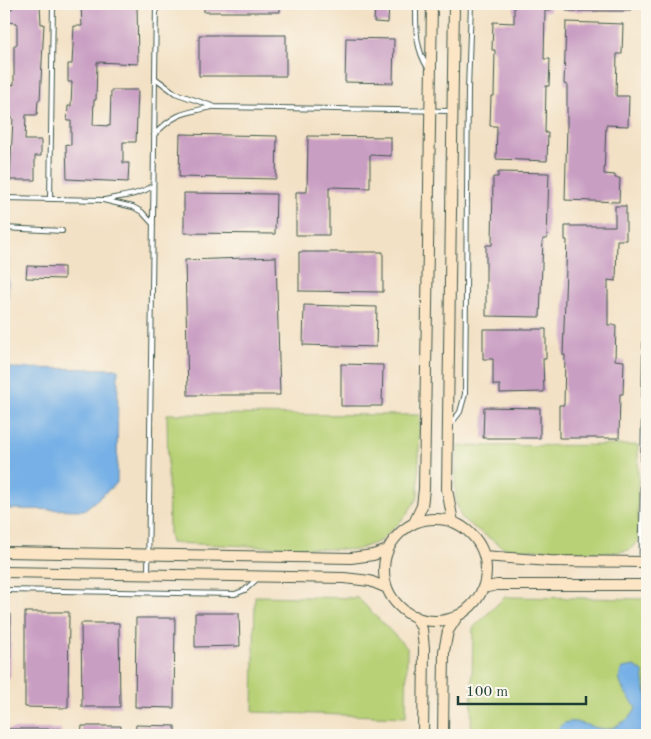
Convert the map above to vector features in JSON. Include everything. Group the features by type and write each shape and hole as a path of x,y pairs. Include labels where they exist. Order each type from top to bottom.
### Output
{"main road":[{"path":"414,523 422,506 424,489 432,111 432,4"},
{"path":"453,522 447,488 454,4"},
{"path":"433,518 453,522 472,535 484,556 486,572 483,588 473,604 458,615 437,620 415,616 404,610 394,600 387,588 384,569 388,550 398,534 414,523 433,518"},
{"path":"4,552 351,558 373,555 388,550"},
{"path":"484,556 550,561 645,562"},
{"path":"4,572 344,578 370,580 387,588"},
{"path":"483,588 497,585 647,585"},
{"path":"443,735 444,651 448,632 458,615"},
{"path":"415,616 422,630 424,648 423,735"}],"street":[{"path":"645,562 647,322"}],"lane":[{"path":"50,198 53,4"},
{"path":"148,574 156,4"},
{"path":"416,4 416,39 422,58 432,74"},
{"path":"448,428 460,412 465,394 468,90 471,4"},
{"path":"155,78 175,93 214,107"},
{"path":"154,135 168,121 181,113 214,107 452,111"},
{"path":"103,200 141,192 153,186"},
{"path":"4,198 103,200 133,206 147,216 153,224"},
{"path":"4,228 62,231"},
{"path":"4,590 235,594 245,590 260,576"}],"green space":[{"path":"167,414 420,415 418,497 404,518 380,541 356,550 171,543 169,533"},
{"path":"638,445 638,542 629,550 613,553 504,548 462,519 456,503 455,483 458,446"},
{"path":"255,596 358,598 407,648 406,717 253,712"},
{"path":"505,597 647,599 647,735 471,735 473,628"}],"water":[{"path":"4,254 8,254 8,298 4,298"},
{"path":"4,306 8,306 8,351 4,351"},
{"path":"4,368 118,369 117,483 84,510 4,509"},
{"path":"635,666 643,672 647,697 647,735 556,735 560,727 565,723 579,723 608,729 629,718 636,708 623,689 620,674 623,668"}],"building":[{"path":"12,4 40,4 41,24 44,24 40,100 38,100 37,115 26,115 25,140 41,140 41,156 35,156 35,180 10,180 13,118 4,118 4,93 10,92 10,84 14,85 14,45 17,45 17,23 4,22 4,9 12,9"},
{"path":"81,4 137,4 138,64 97,62 96,100 94,100 93,125 110,126 111,90 138,90 136,142 123,142 123,163 129,163 128,182 67,179 66,144 71,145 71,121 67,121 68,106 71,106 72,82 68,82 68,64 72,64 74,26 82,26"},
{"path":"204,4 280,4 280,12 204,12"},
{"path":"375,4 389,4 388,23 374,22"},
{"path":"514,4 550,4 550,11 545,11 544,59 550,59 549,86 546,86 545,133 548,133 547,161 496,159 497,126 490,126 491,96 494,96 495,50 492,50 493,22 514,23"},
{"path":"567,4 630,4 630,11 566,11"},
{"path":"566,22 623,24 622,54 617,54 616,96 629,96 628,126 606,125 604,174 615,175 615,178 620,178 619,202 565,200 567,85 564,84"},
{"path":"199,35 286,35 286,76 199,76"},
{"path":"346,38 394,39 393,83 345,82"},
{"path":"180,134 277,136 276,179 179,177"},
{"path":"308,136 391,137 391,156 370,155 370,188 329,187 329,235 296,235 296,192 307,192"},
{"path":"498,172 549,173 547,239 543,239 540,317 486,316 486,245 492,245 493,177 498,177"},
{"path":"184,193 276,194 275,234 184,233"},
{"path":"615,206 626,206 626,240 617,240 616,281 608,280 608,325 616,325 615,360 624,361 623,394 620,394 619,438 559,438 559,405 564,405 565,355 563,355 567,240 565,240 565,226 615,226"},
{"path":"299,252 383,252 383,292 299,291"},
{"path":"276,257 280,395 188,395 185,260"},
{"path":"27,266 64,267 64,279 26,278"},
{"path":"304,305 377,307 376,347 303,345"},
{"path":"483,329 546,329 546,359 543,359 544,392 500,393 500,385 493,385 493,359 483,359"},
{"path":"341,364 383,365 382,406 341,406"},
{"path":"484,407 540,408 540,438 483,438"},
{"path":"25,612 69,612 68,708 25,707"},
{"path":"195,613 239,613 240,646 195,647"},
{"path":"4,614 11,614 10,678 4,678"},
{"path":"136,618 175,618 174,708 135,707"},
{"path":"81,623 119,623 120,707 82,707"},
{"path":"136,725 175,726 175,735 135,735"},
{"path":"82,726 121,726 120,735 81,735"},
{"path":"4,729 61,729 61,735 4,735"}]}
